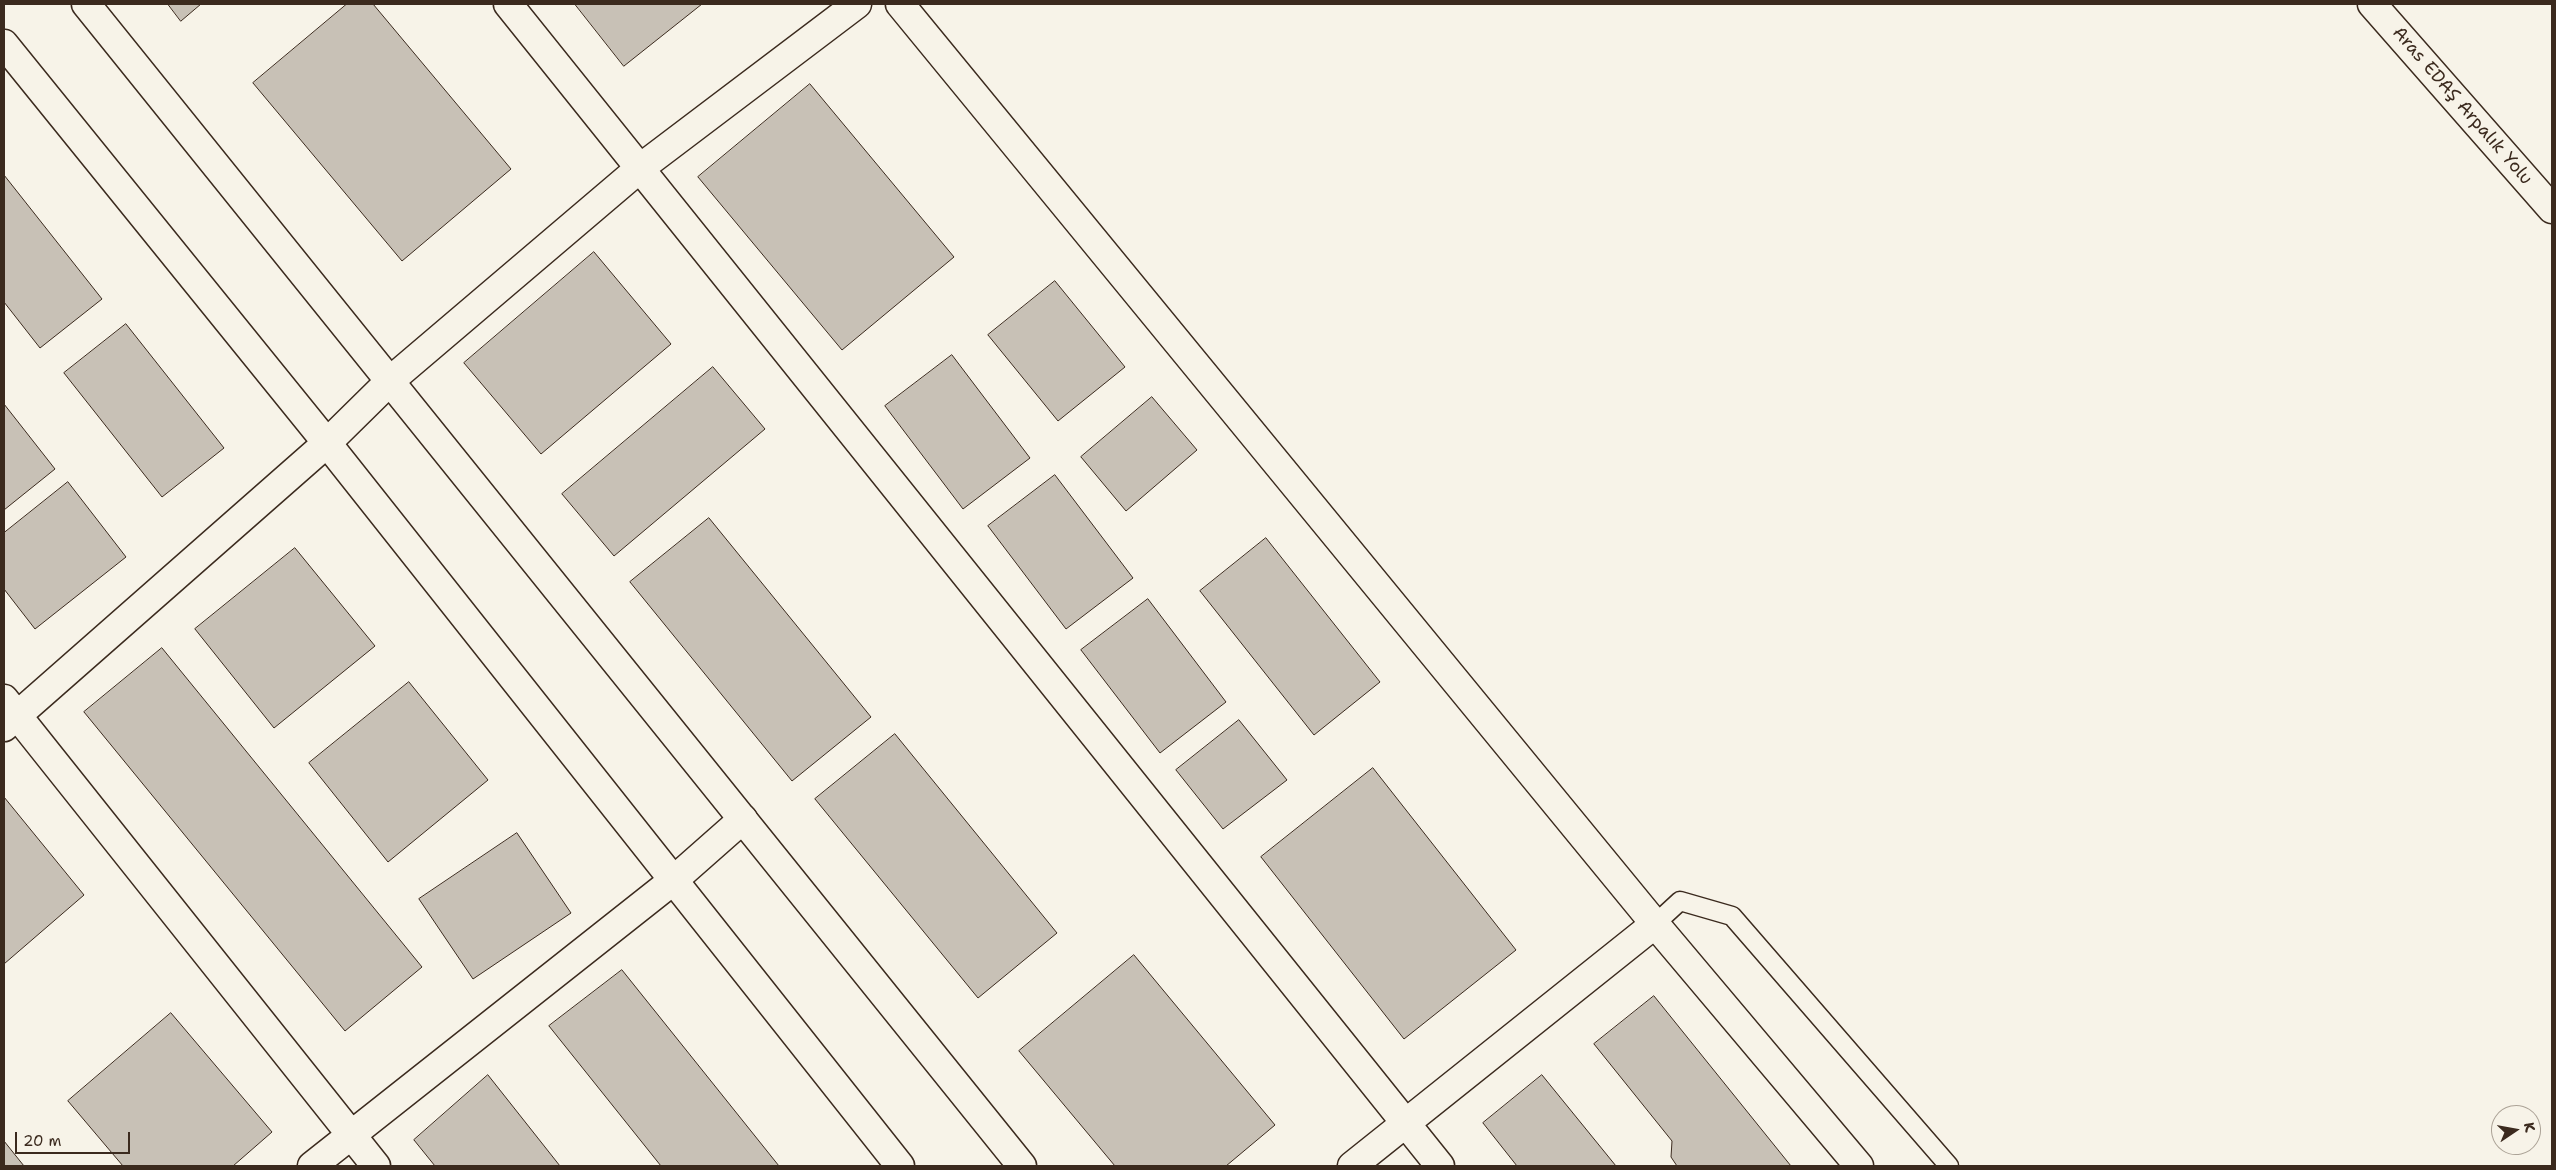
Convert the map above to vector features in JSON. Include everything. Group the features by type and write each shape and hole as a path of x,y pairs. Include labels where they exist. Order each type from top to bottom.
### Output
{"street":[{"path":"86,4 391,380 1022,1166"},
{"path":"508,4 1440,1166"},
{"path":"376,1166 8,714 327,443 391,380 639,169 857,4"},
{"path":"900,4 1655,924 1859,1166"},
{"name":"Aras EDAŞ Arpalık Yolu","path":"2372,4 2552,209"},
{"path":"4,44 327,443 675,879 900,1166"},
{"path":"312,1166 675,879 743,819"},
{"path":"1352,1166 1655,924"}],"lane":[{"path":"1655,924 1680,902 1732,916 1949,1166"}],"building":[{"path":"168,4 201,4 181,21"},
{"path":"347,4 373,4 511,169 402,261 253,83"},
{"path":"575,4 702,4 624,66"},
{"path":"810,84 954,257 842,350 698,177"},
{"path":"4,175 102,299 40,348 4,302"},
{"path":"594,252 671,344 541,454 464,363"},
{"path":"1055,281 1125,367 1058,421 988,335"},
{"path":"126,324 224,448 162,497 64,373"},
{"path":"952,355 1030,458 963,509 885,406"},
{"path":"713,367 765,429 614,556 562,494"},
{"path":"1152,397 1197,450 1126,511 1081,457"},
{"path":"4,404 55,469 4,510"},
{"path":"1055,475 1133,578 1066,629 988,526"},
{"path":"68,482 126,557 35,629 4,589 4,533"},
{"path":"709,518 871,717 792,781 630,582"},
{"path":"1266,538 1380,682 1314,735 1200,591"},
{"path":"295,548 375,646 274,728 195,629"},
{"path":"1148,599 1226,702 1160,753 1081,650"},
{"path":"162,648 422,967 345,1031 84,712"},
{"path":"409,682 488,780 388,862 309,763"},
{"path":"1239,720 1287,780 1223,829 1176,770"},
{"path":"895,734 1057,933 978,998 815,799"},
{"path":"1373,768 1516,950 1404,1039 1261,857"},
{"path":"4,797 84,895 4,964"},
{"path":"517,833 571,913 473,979 419,899"},
{"path":"1134,955 1275,1125 1226,1166 1115,1166 1019,1051"},
{"path":"622,970 779,1166 661,1166 549,1026"},
{"path":"1654,996 1791,1166 1677,1166 1671,1157 1672,1141 1594,1044"},
{"path":"171,1013 272,1132 233,1166 123,1166 68,1101"},
{"path":"488,1075 560,1166 435,1166 414,1140"},
{"path":"1542,1075 1616,1166 1517,1166 1483,1123"},
{"path":"4,1141 24,1166 4,1166"}]}
